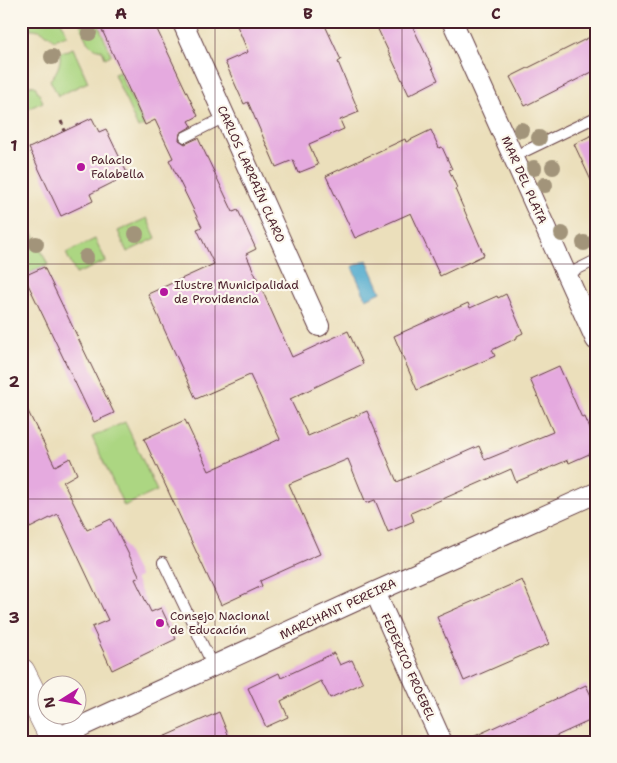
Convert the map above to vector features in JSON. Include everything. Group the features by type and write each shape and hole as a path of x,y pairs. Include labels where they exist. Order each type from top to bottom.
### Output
{"main road":[{"path":"21,672 55,741"}],"street":[{"name":"CARLOS LARRAÍN CLARO","path":"182,21 319,326"},
{"name":"MAR DEL PLATA","path":"452,21 596,340"},
{"name":"MARCHANT PEREIRA","path":"55,741 84,725 596,493"},
{"name":"FEDERICO FROEBEL","path":"375,592 442,742"}],"lane":[{"path":"513,157 596,117"},
{"path":"185,137 226,118"},
{"path":"566,275 596,260"},
{"path":"163,562 213,666"}],"path":[{"path":"61,121 65,130"}],"green space":[{"path":"27,21 61,21 67,35 54,40 42,31 28,29"},
{"path":"80,21 97,21 111,55 105,58 102,50 89,44 84,36"},
{"path":"73,48 88,82 58,96 50,80 58,68 60,53"},
{"path":"119,72 144,126 138,128 114,74"},
{"path":"21,84 35,86 43,102 21,112"},
{"path":"147,218 156,238 127,252 118,231"},
{"path":"26,219 48,265 21,277 21,252 32,247 32,242 23,222"},
{"path":"95,239 106,261 76,274 66,253"},
{"path":"125,422 157,491 124,506 92,437"}],"water":[{"path":"367,260 381,292 366,299 352,267"}],"building":[{"path":"98,21 153,21 198,116 189,121 192,126 180,133 179,140 185,144 198,138 233,212 238,210 256,249 246,254 292,357 348,331 363,364 290,399 308,436 367,411 397,482 479,446 485,460 553,432 530,379 559,366 582,418 585,417 596,443 596,451 569,463 568,460 516,482 511,469 411,513 414,521 388,532 375,500 366,503 348,459 289,484 320,554 260,581 262,586 221,605 144,439 185,420 209,471 280,439 250,375 196,399 148,294 214,264 197,229 202,227 169,160 173,158 155,120 145,125"},
{"path":"235,21 323,21 341,60 338,62 359,112 340,120 344,129 309,144 318,165 298,173 293,160 276,167 248,102 244,104 225,62 248,52"},
{"path":"374,21 410,21 438,80 409,95"},
{"path":"596,34 596,70 525,106 510,77"},
{"name":"Palacio Falabella","path":"92,118 99,132 106,129 128,175 90,194 93,201 61,216 29,148"},
{"path":"431,130 439,148 442,147 452,169 449,170 457,188 455,189 484,255 440,276 411,213 355,238 326,176 405,139 406,142"},
{"path":"596,133 596,191 574,144"},
{"path":"44,267 114,413 94,422 24,276"},
{"path":"506,294 523,333 492,350 495,356 417,390 394,336 468,303 470,308"},
{"path":"21,397 55,466 70,458 77,474 63,482 87,530 111,519 140,577 135,579 151,612 161,608 176,639 112,670 92,627 108,620 58,514 30,528 21,511"},
{"path":"522,580 549,644 464,681 437,617"},
{"path":"334,653 340,665 352,660 363,683 330,698 321,681 281,701 288,717 266,727 248,688 279,673 281,678"},
{"path":"586,685 596,706 596,718 543,742 462,742"},
{"path":"219,712 231,742 152,742"}],"place":[{"name":"Palacio Falabella","path":"81,167"},
{"name":"Ilustre Municipalidad de Providencia","path":"164,292"},
{"name":"Consejo Nacional de Educación","path":"160,623"}]}
